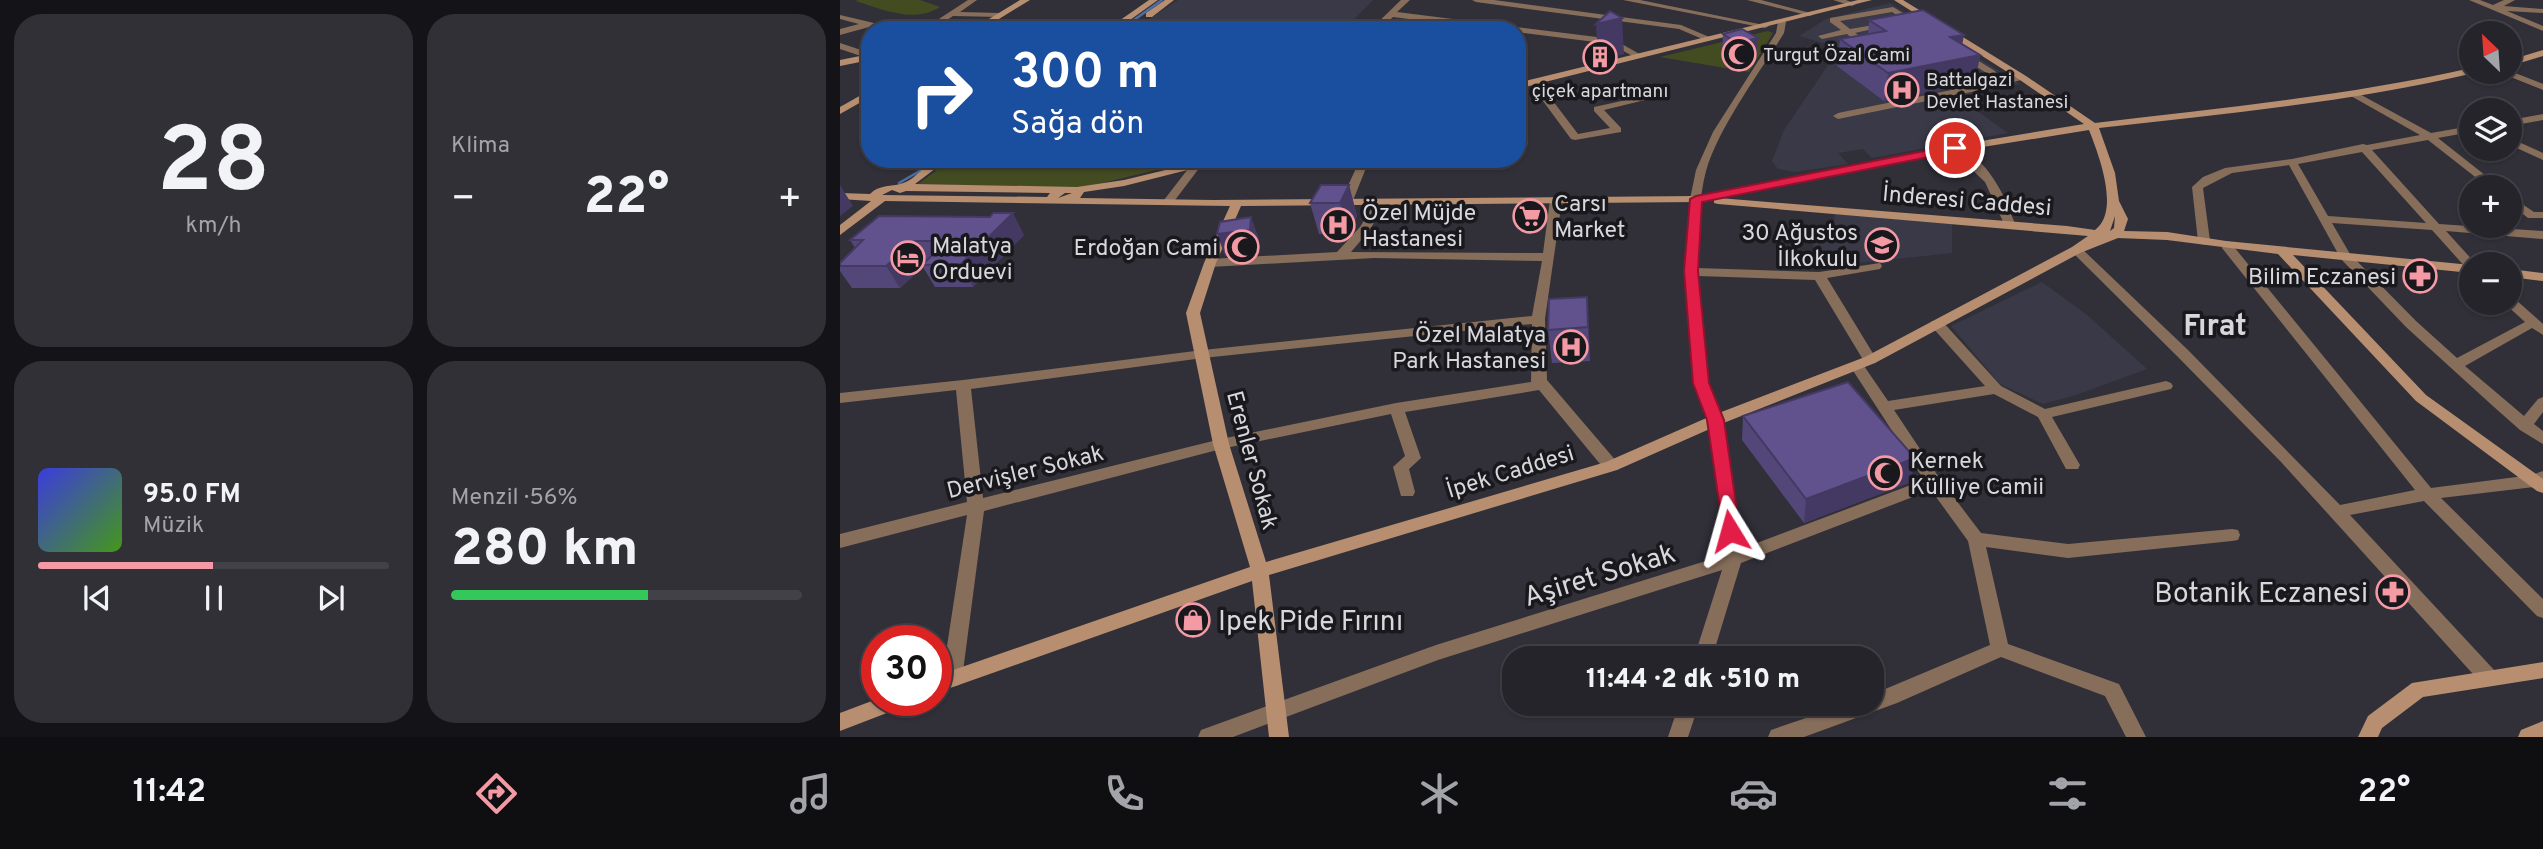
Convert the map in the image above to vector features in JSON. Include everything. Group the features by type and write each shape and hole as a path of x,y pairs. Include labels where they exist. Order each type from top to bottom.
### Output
{"main road":[{"path":"991,21 1026,0"},
{"path":"1123,21 1154,0"},
{"path":"1140,21 1170,0"},
{"path":"1526,84 1868,0"},
{"path":"1898,0 2023,78 2093,126 2110,173 2113,201 2122,219 2120,229 2115,234 2094,245 2076,250"},
{"path":"2522,59 2543,53"},
{"path":"840,63 861,59"},
{"path":"840,188 886,193 1237,203 1696,199 1955,148 2093,126 2354,94 2459,73"},
{"path":"840,111 861,98"},
{"path":"840,231 915,168"},
{"path":"840,220 928,168"},
{"path":"840,196 886,193 1062,197 1078,195 1078,190 1191,168"},
{"path":"1115,201 1107,195 1124,183"},
{"name":"İnderesi Caddesi","path":"1696,199 2204,241 2459,266"},
{"path":"2076,250 2106,228 2113,201"},
{"name":"Erenler Sokak","path":"1237,203 1210,263 1193,313 1221,444 1260,571 1278,709 1279,737"},
{"name":"İpek Caddesi","path":"952,679 1260,571 1611,466 1716,420 1863,363 2076,250"},
{"path":"2281,250 2421,398 2540,482"},
{"path":"2522,274 2543,277"},
{"path":"2368,737 2375,722 2420,689 2543,670"},
{"path":"840,722 861,714"},
{"path":"2528,737 2543,730"}],"street":[{"path":"939,21 973,0"},
{"path":"1384,21 1406,0"},
{"path":"1476,0 1532,11 1609,16 1681,27 1710,39"},
{"path":"1532,11 1544,0"},
{"path":"1609,16 1626,0 1765,26"},
{"path":"1751,0 1810,14"},
{"path":"1837,0 1852,4"},
{"path":"2473,0 2543,29"},
{"path":"2493,8 2511,0"},
{"path":"2493,8 2543,11"},
{"path":"951,13 1001,15"},
{"path":"1391,14 1458,21"},
{"path":"1910,25 1901,14 1840,25 1823,32 1938,24"},
{"path":"840,17 861,22"},
{"path":"1707,646 1734,559 1716,420 1701,383 1691,271 1696,199 1701,170 1718,132 1780,33 1782,22"},
{"path":"1840,25 1858,38"},
{"path":"840,32 861,26"},
{"path":"1921,27 1943,41"},
{"path":"1526,29 1613,42 1639,57"},
{"path":"1840,42 1896,32"},
{"path":"840,46 861,54"},
{"path":"1954,48 1992,73 1996,84"},
{"path":"1838,116 2023,78"},
{"path":"2522,79 2543,87"},
{"path":"1534,82 1574,137 1617,130 1597,108 1640,100"},
{"path":"2354,94 2429,135 2480,175"},
{"path":"2522,121 2540,119"},
{"path":"2204,241 2197,187 2209,176 2254,165 2292,162 2459,131"},
{"path":"2363,147 2459,254"},
{"path":"2522,147 2543,157"},
{"path":"1955,148 1980,168 1998,190 2009,224"},
{"path":"2292,162 2345,256 2456,365 2543,439"},
{"path":"1168,202 1194,168"},
{"path":"1346,203 1361,168"},
{"path":"1556,200 1538,319 1540,381 1611,466"},
{"path":"1340,256 1365,229 1380,203"},
{"path":"2522,207 2537,216 2543,225"},
{"path":"2324,219 2543,235"},
{"path":"2226,245 2427,494 2543,611"},
{"path":"2076,250 2174,342 2339,511 2489,678"},
{"path":"1210,263 1340,256 1549,257"},
{"path":"1691,271 1819,276 1876,266"},
{"path":"1819,276 1884,407 1934,483 1976,539 2000,649"},
{"path":"2456,365 2538,327 2522,313"},
{"path":"840,398 1203,354 1538,319"},
{"path":"1937,324 1996,389 2043,415 2072,465"},
{"name":"Dervişler Sokak","path":"840,541 1221,444 1396,408 1536,386 1540,381"},
{"path":"952,638 976,507 963,385"},
{"path":"2043,415 2166,386"},
{"path":"1884,407 1996,389"},
{"path":"2525,426 2543,402"},
{"path":"1396,408 1413,458 1401,467 1407,492"},
{"path":"2339,511 2427,494 2540,482"},
{"name":"Aşiret Sokak","path":"1208,737 1436,653 1734,559 1934,483"},
{"path":"1976,539 2067,551 2232,535"},
{"path":"1778,737 1890,697 2000,649 2112,690 2136,737"},
{"path":"1678,737 1685,716"}],"shaded area":[{"path":"1178,0 1373,0 1353,21 1146,21"},
{"name":"Battalgazi Devlet Hastanesi","path":"1890,3 2020,84 1965,95 1962,100 2008,133 1872,158 1863,149 1838,153 1848,164 1795,172 1778,169 1772,161 1784,130 1826,68 1844,49 1799,36 1826,19"},
{"name":"30 Ağustos İlkokulu","path":"1835,211 1952,224 1952,253 1820,267 1810,237 1833,238"},
{"path":"2042,282 2087,315 2147,369 2043,404 2000,384 1951,326"}],"green space":[{"path":"920,0 940,7 930,12 909,15 855,1"},
{"path":"1768,31 1773,33 1749,72 1660,57"},
{"path":"940,168 1164,168 1082,188 918,184"}],"building":[{"path":"1923,10 1964,35 1950,37 1980,55 1888,73 1840,39 1886,31 1869,20"},
{"path":"1610,11 1622,18 1596,24"},
{"path":"1742,29 1758,38 1737,43 1723,34"},
{"path":"1321,185 1349,185 1340,203 1310,203"},
{"path":"993,213 1013,213 961,264 922,265 947,241 915,241 886,266 840,266 863,240 850,240 879,216 990,217"},
{"path":"1251,217 1250,230 1217,234 1220,222"},
{"path":"1587,297 1588,327 1548,330 1549,299"},
{"path":"1848,382 1915,458 1806,499 1743,416"}],"waterway":[{"path":"1133,21 1162,0"},
{"path":"899,183 925,168"}],"place":[{"name":"Turgut Özal Cami","path":"1739,54"},
{"name":"çiçek apartmanı","path":"1600,57"},
{"name":"Battalgazi Devlet Hastanesi","path":"1902,90"},
{"name":"Carsı Market","path":"1530,216"},
{"name":"Özel Müjde Hastanesi","path":"1338,225"},
{"name":"30 Ağustos İlkokulu","path":"1882,245"},
{"name":"Erdoğan Cami","path":"1242,247"},
{"name":"Malatya Orduevi","path":"908,258"},
{"name":"Bilim Eczanesi","path":"2420,276"},
{"name":"Özel Malatya Park Hastanesi","path":"1571,347"},
{"name":"Kernek Külliye Camii","path":"1885,473"},
{"name":"Botanik Eczanesi","path":"2393,592"},
{"name":"Ipek Pide Fırını","path":"1193,620"}],"district":[{"name":"Fırat","path":"2215,325"}],"route":[{"path":"1730,531 1716,420 1701,383 1691,271 1696,199 1955,148"}]}
